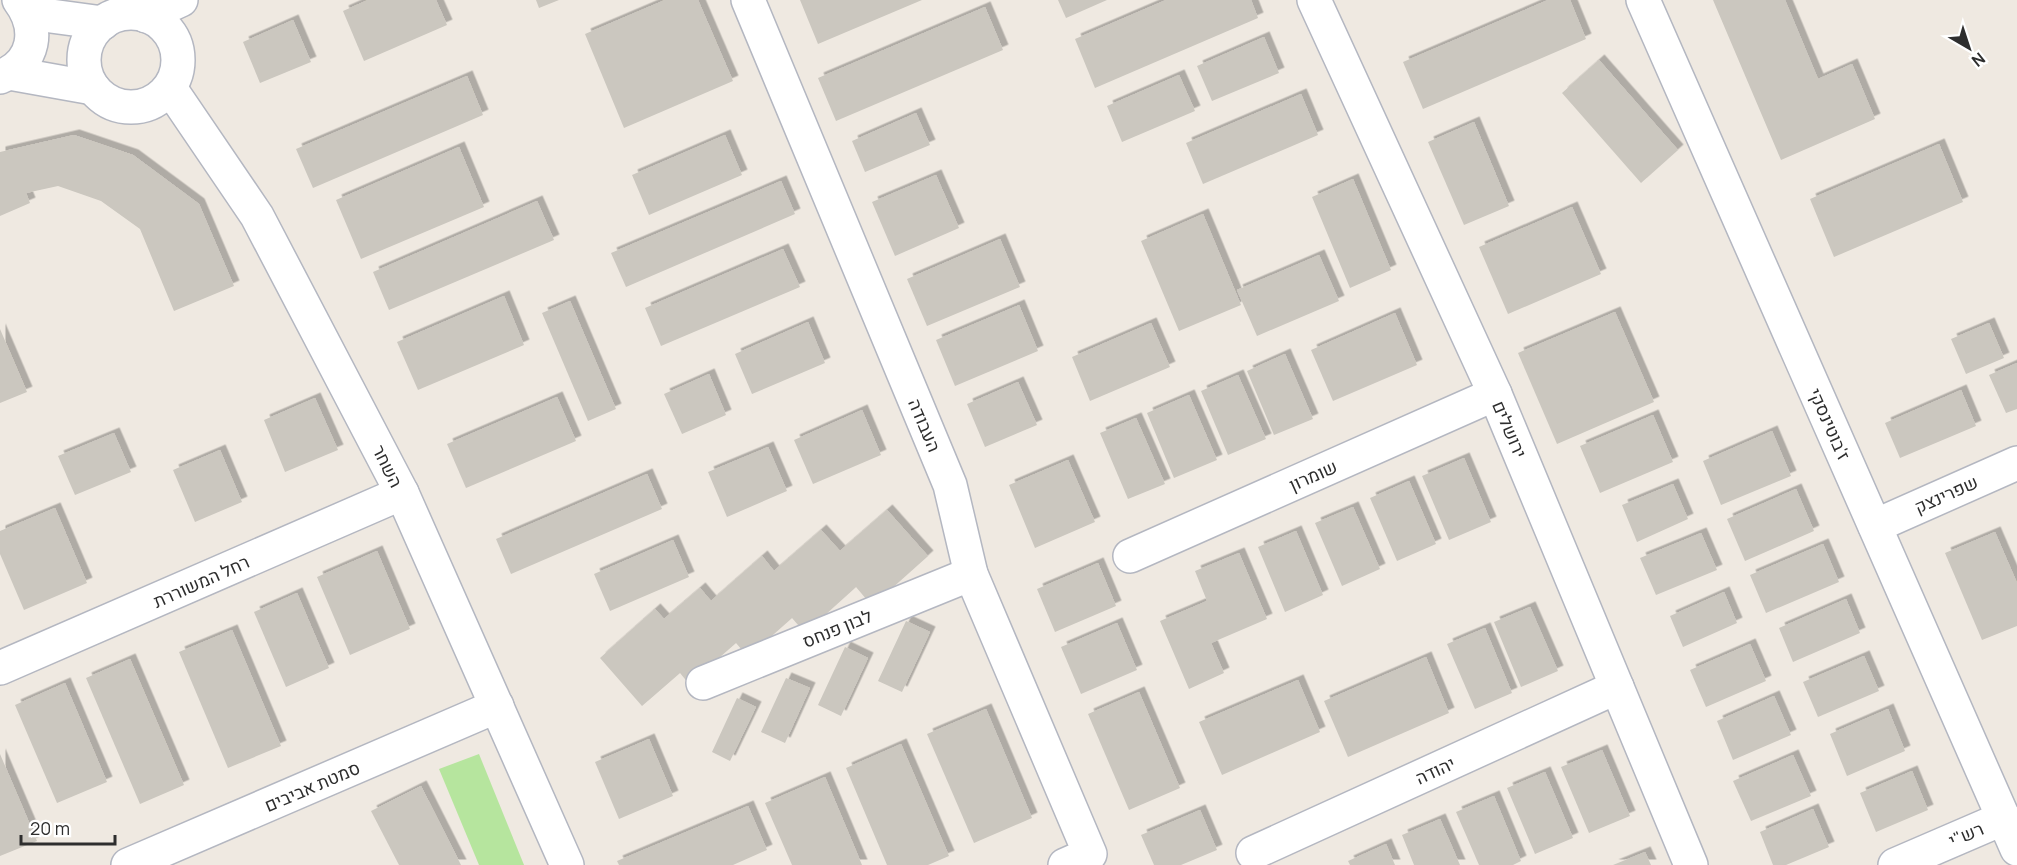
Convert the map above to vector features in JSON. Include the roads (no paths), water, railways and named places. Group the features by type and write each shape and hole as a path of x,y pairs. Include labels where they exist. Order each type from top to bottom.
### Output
{"street":[{"path":"146,16 180,0"},
{"name":"העבודה","path":"748,0 950,485 971,574 1077,860"},
{"name":"ירושלים","path":"1314,0 1495,394 1691,865"},
{"name":"ז'בוטינסקי","path":"1643,0 2017,849"},
{"path":"24,6 103,23"},
{"path":"4,75 21,63 32,39 32,22 24,6"},
{"path":"118,15 146,16 160,23 171,34 176,44 179,60 175,78 170,88 155,101 138,107 122,106 105,99 93,87 86,73 86,50 91,36 103,23 118,15"},
{"path":"4,75 93,87"},
{"name":"השחר","path":"170,88 257,216 402,493 567,865"},
{"name":"שומרון","path":"1130,556 1495,394"},
{"name":"שפרינצק","path":"1875,526 2017,463"},
{"name":"רחל המשוררת","path":"0,668 402,493"},
{"name":"לבון פנחס","path":"703,683 971,574"},
{"name":"יהודה","path":"1253,853 1617,687"},
{"name":"סמטת אביבים","path":"128,865 497,706"},
{"name":"רש\"י","path":"1895,865 2004,818"}]}
